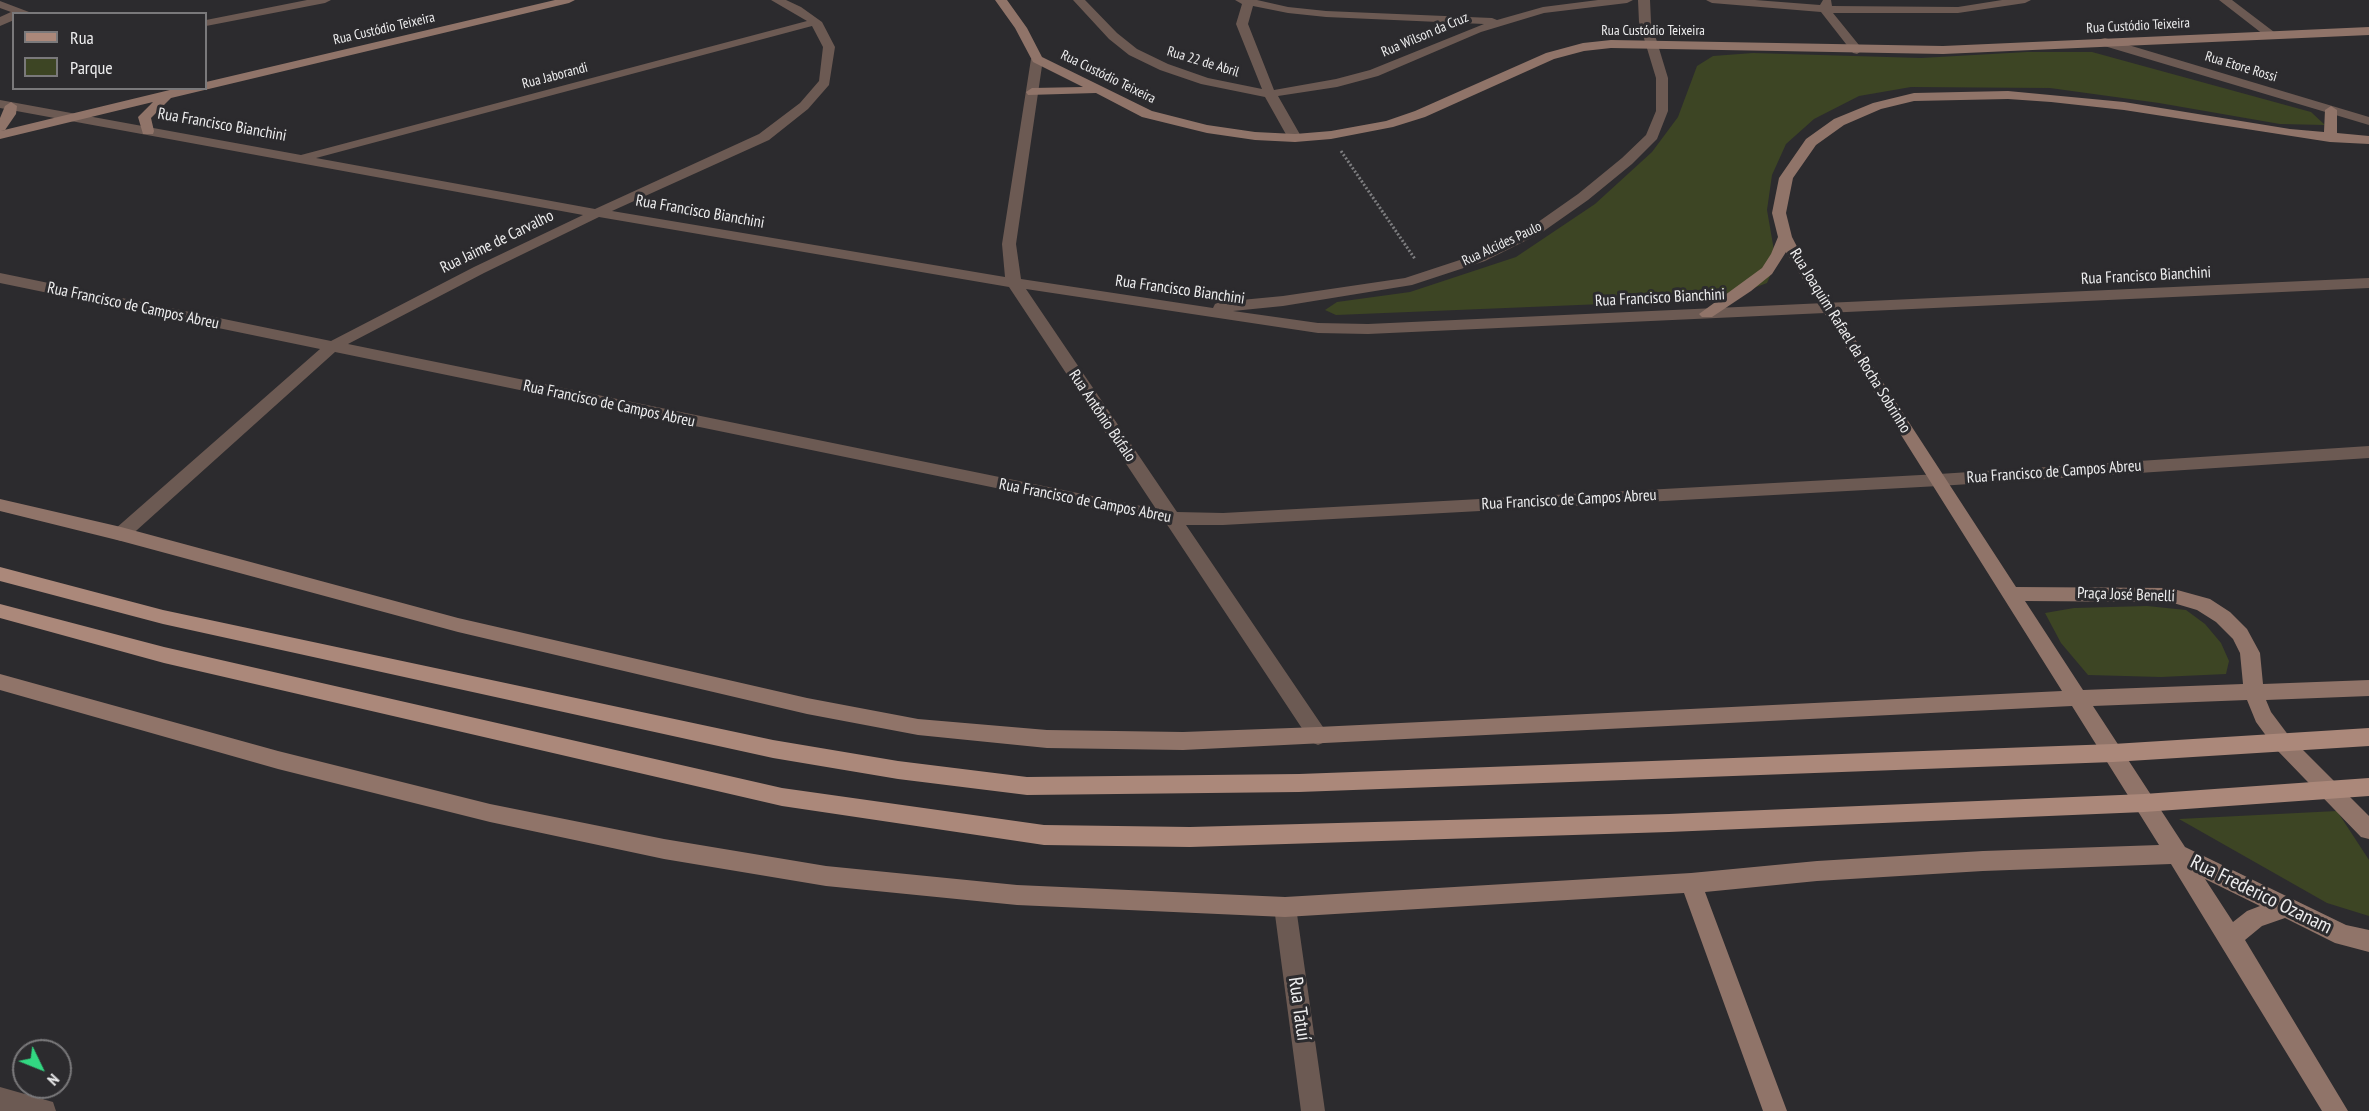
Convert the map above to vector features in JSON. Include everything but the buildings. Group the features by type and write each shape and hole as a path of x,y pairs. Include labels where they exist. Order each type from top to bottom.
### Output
{"main road":[{"name":"Rua Custódio Teixeira","path":"207,86 569,0"},
{"name":"Rua Custódio Teixeira","path":"1001,0 1021,28 1037,59 1094,90 1147,114 1165,119 1208,129 1256,136 1295,138 1331,135 1388,124 1420,114 1550,56 1582,47 1611,44 1943,50 2369,31"},
{"path":"0,135 188,90"},
{"path":"1032,92 1094,90"},
{"path":"148,130 144,117 150,109 172,94"},
{"name":"Rua Joaquim Rafael da Rocha Sobrinho","path":"2144,803 1785,237 1779,213 1786,178 1811,142 1839,122 1877,106 1914,97 2008,95 2051,98 2124,106 2330,138 2369,140"},
{"path":"0,127 10,114 5,105"},
{"path":"2330,138 2331,110"},
{"path":"1707,314 1767,271 1785,237"},
{"path":"0,505 121,534 458,625 807,706 918,727 1047,739 1183,741 1318,736 2078,698 2369,688"},
{"path":"0,574 162,617 773,749 898,770 1027,786 1299,783 2113,753 2369,737"},
{"name":"Praça José Benelli","path":"2011,594 2148,594 2186,597 2203,604 2223,617 2246,643 2250,653 2254,693 2264,716 2282,742 2328,790"},
{"path":"0,611 164,655 782,797 1044,835 1190,837 1645,824 2144,803 2369,787"},
{"path":"0,682 278,760 490,813 664,849 826,876 1017,895 1285,907 1691,884 1817,871 1983,861 2177,854 2336,1111"},
{"path":"2328,790 2369,830"},
{"name":"Rua Frederico Ozanam","path":"2144,803 2177,854 2283,908 2343,935 2369,941"},
{"path":"1691,884 1775,1111"},
{"path":"2231,938 2255,918 2283,908"}],"street":[{"path":"207,23 325,0"},
{"path":"777,0 797,9 816,22"},
{"name":"Rua 22 de Abril","path":"1079,0 1113,36 1133,52 1164,67 1214,83 1270,94"},
{"path":"1364,16 1373,0"},
{"name":"Rua Wilson da Cruz","path":"1270,94 1337,83 1374,73 1542,5 1627,0"},
{"name":"Rua Alcides Paulo","path":"1185,310 1283,301 1407,282 1480,258 1536,230 1627,161 1652,136 1662,111 1662,78 1645,22 1644,0"},
{"path":"1712,0 1957,5 2025,0"},
{"path":"2225,0 2272,35"},
{"path":"1295,138 1270,94 1242,24 1246,1 1288,10 1364,16 1500,21"},
{"path":"0,3 15,12"},
{"path":"1827,4 1833,21 1857,50"},
{"name":"Rua Jaborandi","path":"302,158 816,22"},
{"name":"Rua Jaime de Carvalho","path":"121,534 331,347 479,270 764,136 804,106 825,81 829,47 816,22"},
{"name":"Rua Etore Rossi","path":"2105,42 2369,121"},
{"name":"Rua Antônio Búfalo","path":"1037,59 1009,244 1014,283 1318,736"},
{"name":"Rua Francisco Bianchini","path":"5,105 597,213 1014,283 1318,328 1368,329 2369,284"},
{"name":"Rua Francisco de Campos Abreu","path":"0,278 1170,518 1223,519 1938,480 2369,452"},
{"name":"Rua Tatuí","path":"1285,907 1314,1111"},
{"path":"0,1099 44,1111"}],"path":[{"path":"1331,135 1426,276"}],"green space":[{"path":"2027,52 2092,52 2311,112 2325,125 2280,124 2159,103 2050,88 1911,87 1859,96 1814,119 1786,144 1772,175 1767,210 1776,262 1767,283 1724,299 1336,315 1325,310 1337,302 1410,292 1516,257 1595,204 1652,152 1678,117 1697,66 1713,56 1753,53 1921,58"},
{"path":"2147,606 2186,610 2205,624 2221,643 2229,661 2226,674 2161,677 2088,675 2061,643 2045,613 2074,608"},
{"path":"2337,811 2369,860 2369,916 2327,903 2179,819"}]}
